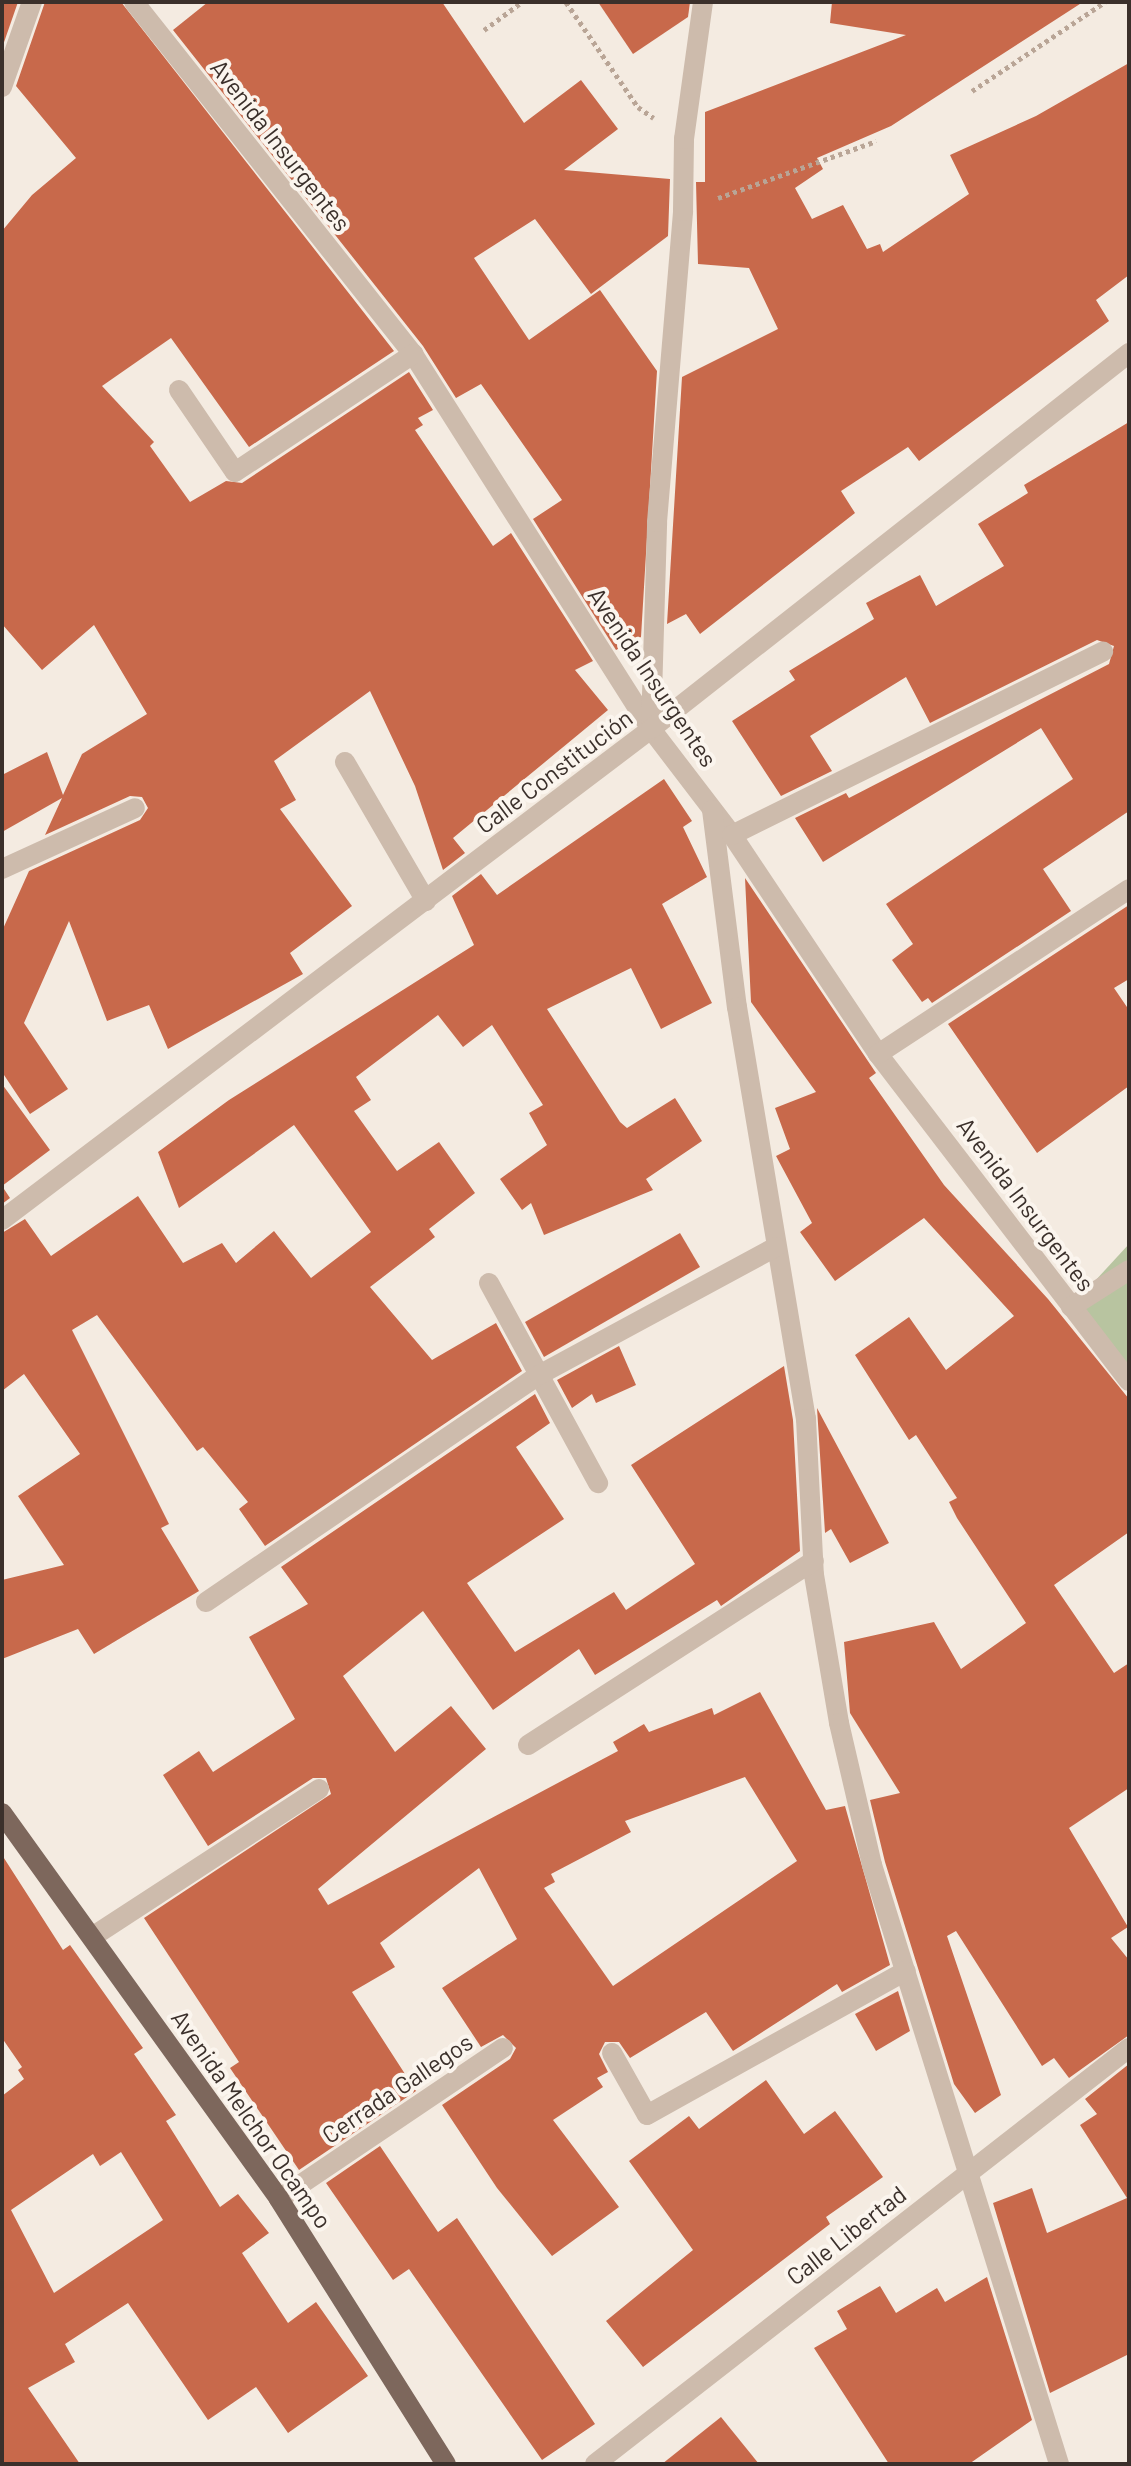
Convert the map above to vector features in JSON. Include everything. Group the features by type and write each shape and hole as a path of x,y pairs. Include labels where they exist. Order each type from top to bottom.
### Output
{"main road":[{"name":"Avenida Melchor Ocampo","path":"2,1813 279,2199 446,2464"}],"street":[{"path":"2,87 32,2"},
{"name":"Avenida Insurgentes","path":"134,2 413,354 651,729 732,835 878,1054 1129,1381"},
{"path":"651,729 657,522 683,211 684,139 703,2"},
{"name":"Calle Constitución","path":"2,1220 651,729 1129,353"},
{"path":"179,390 235,472 413,354"},
{"path":"732,835 1103,652"},
{"path":"345,762 426,901"},
{"path":"2,869 135,808"},
{"path":"712,810 776,1247 806,1419 814,1561 839,1723 872,1865 1059,2464"},
{"path":"878,1054 1129,889"},
{"path":"206,1602 539,1375 776,1247"},
{"path":"1071,1307 1129,1270"},
{"path":"489,1283 598,1483"},
{"path":"528,1745 814,1561"},
{"path":"92,1937 319,1789"},
{"path":"612,2053 647,2115 906,1971"},
{"name":"Cerrada Gallegos","path":"279,2199 503,2048"},
{"name":"Calle Libertad","path":"595,2464 1129,2048"}],"path":[{"path":"484,30 522,2"},
{"path":"566,2 638,107 684,139"},
{"path":"972,91 1105,2"},
{"path":"683,211 876,141"}],"green space":[{"path":"1129,1244 1129,1384 1071,1307"}],"building":[{"path":"2,2 18,2 2,48"},
{"path":"45,2 121,2 394,351 249,447 171,338 102,386 154,442 150,446 190,502 226,481 242,483 409,372 433,410 418,418 423,425 415,430 493,546 511,533 593,661 575,670 608,710 453,838 465,853 443,870 415,786 370,691 274,761 296,800 280,809 352,906 290,953 303,974 168,1049 149,1005 107,1021 69,921 24,1023 68,1089 30,1114 2,1072 2,931 29,871 140,820 148,808 142,797 130,796 45,835 62,798 2,832 2,775 47,752 63,795 82,754 147,714 94,625 42,670 2,624 2,231 32,195 76,158 16,86"},
{"path":"208,2 442,2 524,123 581,80 618,129 564,170 670,179 668,236 591,294 535,219 474,258 529,340 600,290 657,371 641,637 616,650 533,519 562,500 481,384 456,398 423,346 173,30"},
{"path":"598,2 690,2 688,17 633,54"},
{"path":"832,2 1083,2 891,126 817,158 823,169 795,188 812,219 843,205 867,249 880,244 883,252 969,194 950,155 1036,116 1129,63 1129,275 1096,300 1109,321 919,461 908,447 841,491 855,513 700,634 686,614 667,624 682,377 778,329 749,268 698,264 696,182 705,182 705,112 906,35 830,23"},
{"path":"1129,422 1129,811 1043,869 1071,911 932,1003 928,998 922,1002 892,960 913,944 886,904 1073,779 1041,728 823,862 795,818 846,793 849,798 1109,664 1114,646 1097,640 930,723 906,677 810,736 832,771 781,796 732,721 795,680 789,671 874,619 866,603 920,575 936,606 1004,566 978,524 1028,493 1024,485"},
{"path":"664,779 692,821 683,827 707,877 662,904 712,1003 661,1029 631,968 547,1009 620,1122 627,1128 675,1098 702,1141 646,1179 653,1190 544,1235 531,1203 522,1210 500,1179 547,1145 529,1113 543,1105 492,1025 463,1047 438,1015 356,1077 371,1100 354,1111 397,1171 439,1142 475,1193 429,1229 435,1237 370,1287 432,1360 496,1323 522,1371 265,1546 239,1509 248,1502 203,1447 197,1451 97,1315 72,1330 169,1524 161,1528 199,1591 94,1654 78,1629 2,1659 2,1580 64,1565 18,1496 80,1454 24,1374 2,1391 2,1233 25,1219 51,1256 138,1196 183,1263 222,1243 236,1263 274,1231 311,1278 371,1232 294,1125 179,1208 158,1152 229,1100 474,945 452,896 481,874 497,895"},
{"path":"745,878 876,1073 869,1078 944,1185 1048,1299 1129,1399 1129,1532 1054,1585 1114,1673 1129,1663 1129,1788 1069,1828 1128,1927 1111,1938 1129,1960 1129,2035 1069,2078 1054,2058 1042,2066 956,1931 947,1936 1001,2095 975,2113 954,2084 885,1862 870,1800 900,1793 850,1713 844,1642 934,1622 961,1669 1026,1623 957,1518 949,1502 957,1498 916,1435 909,1440 855,1355 909,1317 946,1370 1014,1316 924,1218 835,1281 800,1232 812,1223 776,1156 790,1149 775,1108 816,1092 751,1002"},
{"path":"1129,905 1129,979 1114,988 1129,1010 1129,1086 1037,1153 948,1024"},
{"path":"2,1084 50,1150 2,1186"},
{"path":"2,1186 10,1198 2,1204"},
{"path":"680,1233 700,1267 544,1357 525,1322"},
{"path":"619,1346 636,1385 596,1403 592,1394 572,1408 557,1380"},
{"path":"784,1366 793,1420 800,1551 721,1606 717,1600 595,1675 579,1649 493,1710 423,1611 343,1676 395,1752 451,1706 486,1749 318,1889 328,1905 618,1751 613,1742 644,1724 649,1732 712,1708 714,1715 760,1692 826,1810 845,1806 890,1965 842,1992 837,1984 733,2051 706,2012 630,2058 619,2042 605,2042 599,2054 608,2072 597,2078 603,2087 553,2120 619,2207 552,2256 497,2188 442,2105 510,2059 516,2048 503,2035 481,2047 442,1988 517,1939 479,1868 380,1943 395,1967 352,1992 416,2091 299,2170 230,2068 239,2062 144,1918 331,1794 326,1778 313,1778 208,1846 163,1775 199,1751 213,1772 295,1719 249,1637 308,1604 281,1567 535,1394 550,1423 516,1447 564,1519 467,1583 515,1652 614,1592 626,1610 695,1564 631,1465","holes":["745,1777 797,1861 613,1986 544,1888 555,1882 551,1874 631,1832 625,1821"]},
{"path":"817,1408 889,1543 850,1563 831,1529 825,1533"},
{"path":"2,1855 63,1950 70,1945 143,2048 134,2054 176,2115 166,2121 220,2207 238,2194 269,2233 242,2253 288,2323 316,2302 368,2376 288,2433 256,2387 208,2420 128,2303 65,2344 75,2362 28,2388 80,2464 2,2464 2,2096 24,2079 18,2070 22,2067 2,2038","holes":["121,2152 163,2220 54,2293 11,2210 93,2154 100,2166"]},
{"path":"898,1991 910,2031 876,2051 855,2014"},
{"path":"1129,2064 1129,2354 1050,2393 993,2203 1032,2188 1047,2233 1127,2198 1080,2125 1097,2114 1085,2099"},
{"path":"766,2080 804,2134 835,2111 883,2177 826,2217 830,2224 643,2367 606,2321 693,2250 629,2161 689,2116 699,2129"},
{"path":"380,2146 438,2232 457,2218 595,2424 542,2460 409,2269 393,2280 326,2183"},
{"path":"987,2277 1032,2420 969,2464 889,2464 814,2348 847,2329 837,2311 880,2286 896,2313 937,2288 945,2302"},
{"path":"721,2417 759,2464 662,2464"}]}
